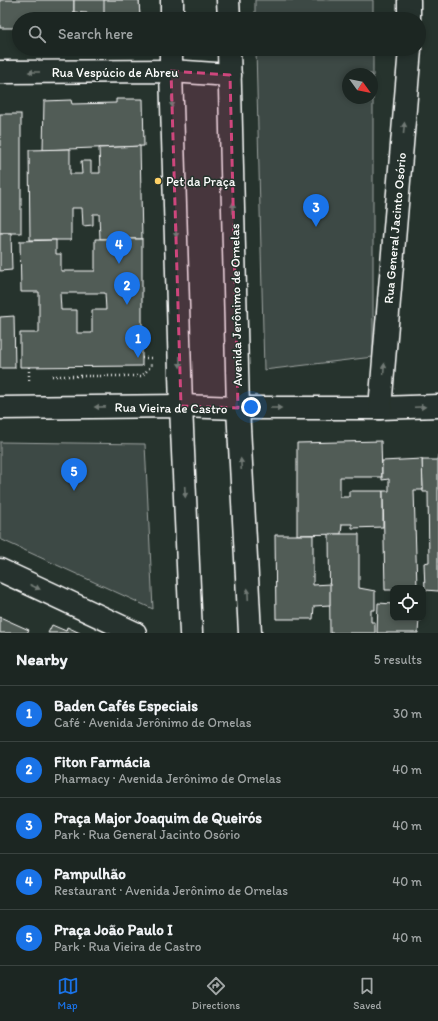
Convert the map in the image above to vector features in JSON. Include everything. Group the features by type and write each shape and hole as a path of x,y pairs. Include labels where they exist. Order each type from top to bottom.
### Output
{"street":[{"path":"172,0 172,12"},
{"path":"228,0 229,12"},
{"path":"409,0 409,12"},
{"path":"171,56 181,406 192,633"},
{"name":"Avenida Jerônimo de Ornelas","path":"230,56 238,408 250,633"},
{"name":"Rua General Jacinto Osório","path":"380,408 409,56"},
{"name":"Rua Vespúcio de Abreu","path":"0,72 171,72 230,75"},
{"name":"Rua Vieira de Castro","path":"0,408 181,406 238,408 380,408 438,406"},
{"path":"0,570 135,633"}],"path":[{"path":"52,376 142,376 150,366 150,358"}],"highlighted area":[{"path":"171,71 230,75 238,408 181,406"}],"shaded area":[{"path":"255,0 373,0 373,12 255,12"},
{"path":"256,56 373,56 373,68 342,68 342,104 373,104 373,357 264,370"},
{"path":"0,442 145,444 153,609 0,539"}],"building":[{"path":"0,0 74,0 74,12 12,12 12,28 0,28"},
{"path":"74,0 139,0 140,12 74,12"},
{"path":"104,0 139,0 140,12 104,12"},
{"path":"116,99 143,99 144,146 43,150 44,101 71,100 72,104 116,103"},
{"path":"0,114 21,114 21,233 0,233"},
{"path":"140,146 142,239 100,239 99,214 93,214 93,225 83,226 82,208 71,208 71,240 30,240 29,150 70,149 70,174 82,174 81,161 91,161 91,173 100,173 99,148"},
{"path":"0,233 11,233 12,270 0,271"},
{"path":"95,239 142,239 142,366 20,367 20,333 39,333 39,292 21,292 20,241 56,240 56,254 61,254 61,271 95,271","holes":["60,293 105,293 106,310 92,310 92,333 77,333 77,310 61,310"]},
{"path":"14,316 15,368 0,368 0,317"},
{"path":"381,441 382,477 340,477 340,497 349,497 349,491 383,491 383,527 352,528 352,524 342,524 341,534 297,535 297,443"},
{"path":"438,455 438,591 426,590 425,585 424,563 429,562 428,492 423,492 422,460 437,460"},
{"path":"422,459 423,490 414,490 417,585 390,585 390,590 385,590 383,491 389,491 389,479 382,480 382,461"},
{"path":"329,534 359,534 359,588 375,591 375,610 371,610 371,622 375,622 375,633 330,633"},
{"path":"275,535 313,535 313,585 330,584 330,605 314,606 313,619 276,619"},
{"path":"378,603 390,604 390,621 419,621 418,633 377,633"},
{"path":"0,617 29,630 27,633 0,633"},
{"path":"52,625 66,631 67,627 80,633 48,633"}],"place":[{"name":"Pet da Praça","path":"158,181"},
{"name":"Praça Major Joaquim de Queirós","path":"316,227"},
{"name":"Pampulhão","path":"119,264"},
{"name":"Fiton Farmácia","path":"127,305"},
{"name":"Baden Cafés Especiais","path":"138,358"},
{"name":"Praça João Paulo I","path":"74,491"}]}
